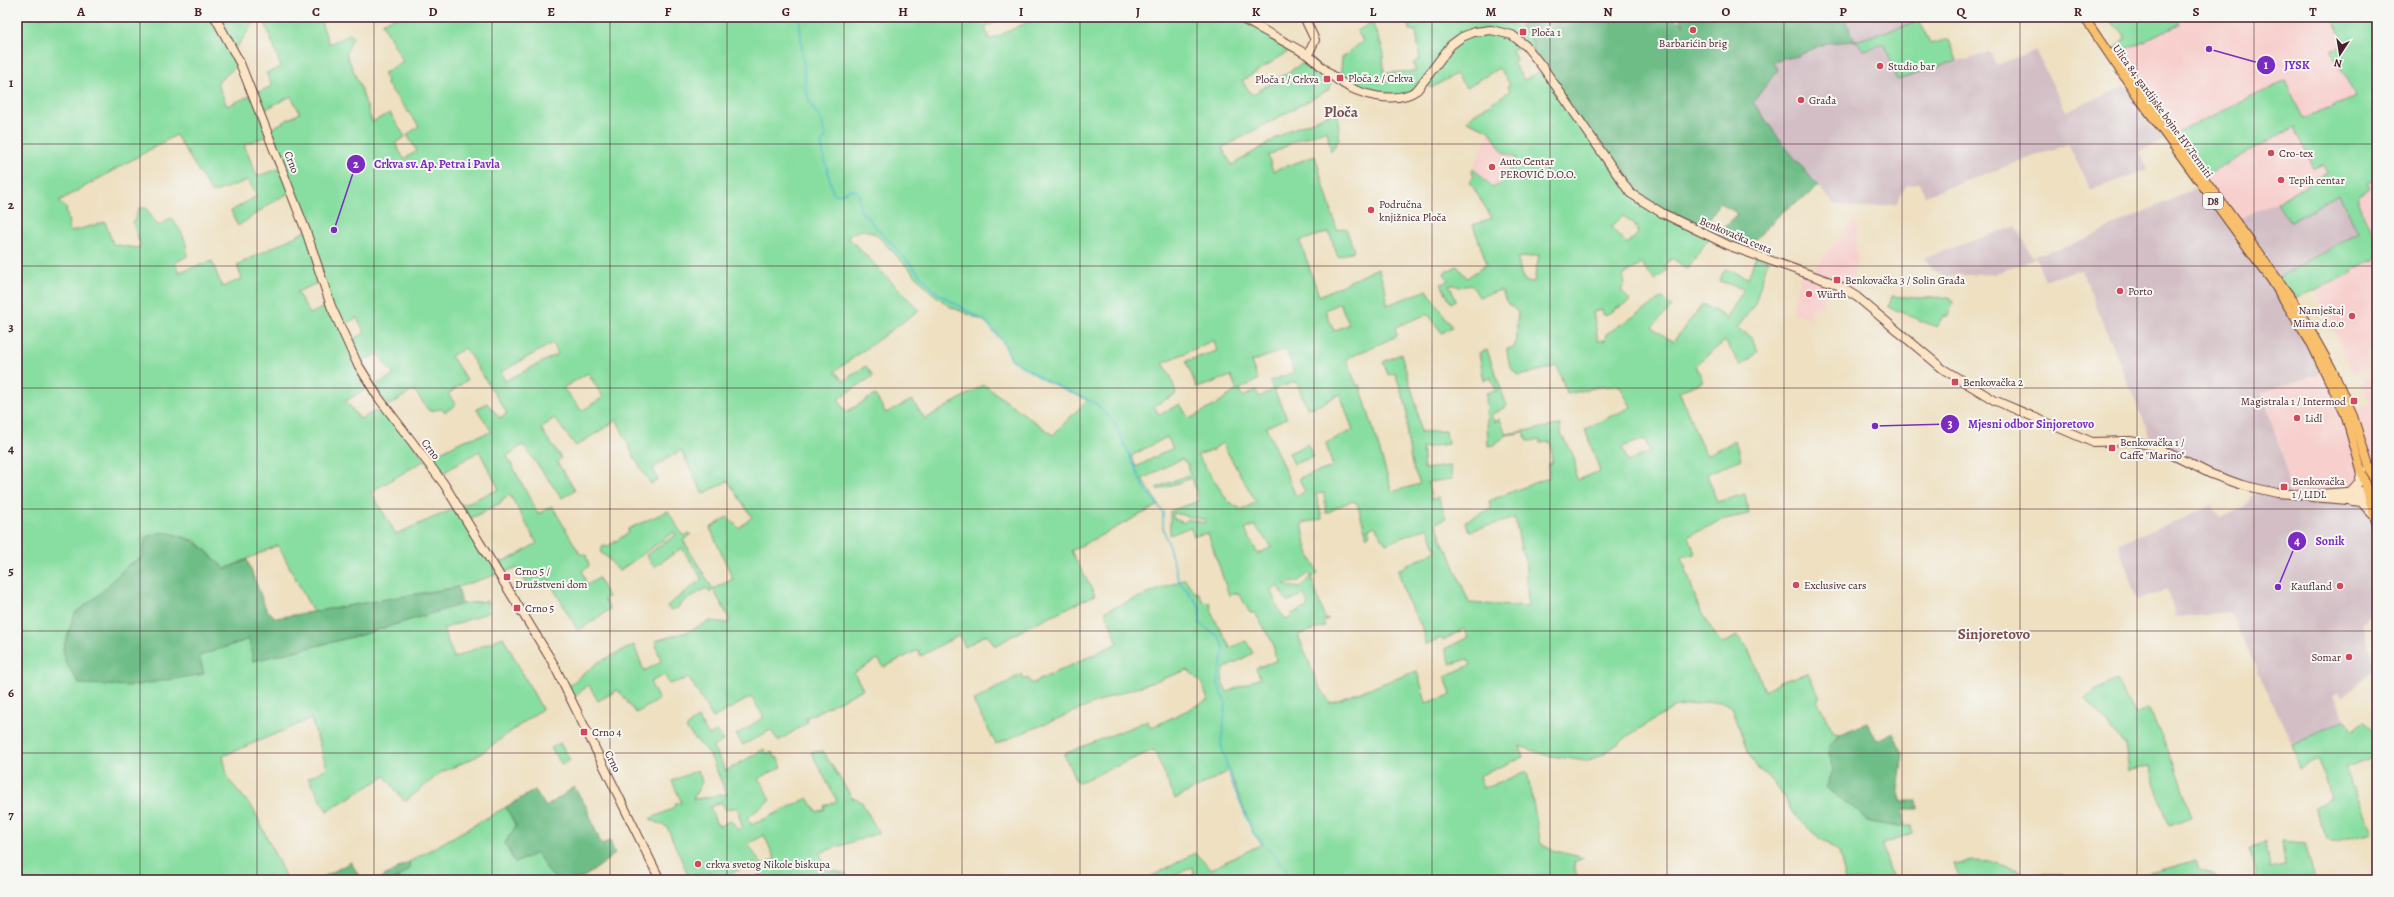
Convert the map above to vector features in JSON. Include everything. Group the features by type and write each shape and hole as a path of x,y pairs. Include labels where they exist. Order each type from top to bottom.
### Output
{"main road":[{"name":"Crno","path":"215,17 240,63 306,231 331,306 357,363 378,397 444,484 553,663 660,880"},
{"name":"Benkovačka cesta","path":"1239,17 1308,56 1347,85 1380,97 1401,97 1410,95 1417,90 1451,46 1462,37 1474,32 1491,30 1512,35 1526,46 1544,69 1630,193 1662,213 1736,248 1836,284 1857,297 1943,369 1994,400 2092,442 2130,441 2154,446 2211,474 2242,485 2277,493 2305,495 2322,500 2375,492"},
{"path":"1304,17 1315,40 1308,56"},
{"name":"Ulica 84. gardijske bojne HV Termiti","path":"2084,17 2111,58 2293,313 2337,393 2367,469"},
{"name":"Ulica 84. gardijske bojne HV Termiti","path":"2090,17 2114,54 2295,303 2342,392 2375,492"},
{"path":"2376,521 2361,502 2349,496 2367,469 2377,475"},
{"name":"D8","path":"2375,492 2376,521"}],"shaded area":[{"path":"1845,17 1919,17 1920,21 1856,41 1864,50 1885,44 1897,79 1989,52 1997,65 2035,50 2066,111 2126,86 2165,140 2140,151 2147,170 2091,190 2068,144 1925,196 1920,183 1906,186 1896,204 1861,208 1834,204 1783,144 1753,102 1778,70 1772,62 1797,56 1826,43 1855,41"},
{"path":"2177,17 2332,17 2344,44 2331,51 2356,96 2303,119 2285,82 2173,135 2114,54 2180,25"},
{"path":"2295,127 2313,169 2324,164 2328,172 2277,202 2235,220 2204,176"},
{"path":"1490,131 1503,152 1516,158 1502,183 1492,188 1473,168"},
{"path":"2376,180 2377,250 2358,203 2358,197 2365,193 2368,183"},
{"path":"2198,187 2252,254 2326,372 2262,392 2284,461 2290,494 2374,494 2377,507 2377,609 2361,624 2377,668 2342,698 2338,692 2333,696 2346,719 2292,744 2230,612 2175,617 2168,589 2137,601 2118,543 2184,518 2211,504 2220,518 2245,506 2257,489 2147,444 2149,436 2146,426 2081,270 2044,280 2036,258 1994,274 1944,276 1931,268 1924,258 2016,226 2032,257 2069,246"},
{"path":"2339,194 2358,233 2277,278 2235,220 2277,202 2290,222"},
{"path":"1852,223 1857,223 1857,259 1850,292 1830,285 1821,309 1813,307 1809,318 1791,312 1802,272 1810,275"},
{"path":"2377,257 2377,343 2376,347 2366,350 2368,367 2354,375 2315,289 2352,273 2351,270 2371,260 2376,260"},
{"path":"2326,372 2347,413 2371,403 2362,381 2377,374 2377,507 2374,494 2290,494 2284,461 2262,392"}],"green space":[{"path":"17,17 262,17 253,24 234,51 240,63 217,83 227,106 272,86 266,73 281,67 263,17 325,17 320,19 329,44 350,34 353,37 346,53 360,86 372,122 390,113 405,137 395,143 404,159 417,151 407,135 419,126 386,83 387,80 383,74 403,61 382,23 394,17 1005,17 985,28 990,40 1038,17 1265,17 1258,27 1294,48 1242,81 1252,95 1311,58 1331,79 1330,89 1222,148 1232,165 1290,130 1338,111 1339,139 1331,152 1327,130 1295,141 1268,156 1273,171 1315,156 1337,230 1346,228 1354,251 1338,257 1329,232 1300,241 1319,296 1378,268 1386,291 1387,305 1427,290 1452,327 1442,333 1428,314 1395,327 1397,336 1346,359 1357,386 1360,385 1392,492 1420,484 1412,465 1407,436 1407,408 1395,373 1388,375 1383,362 1401,354 1417,408 1420,432 1446,431 1448,444 1422,448 1424,469 1450,466 1452,479 1428,482 1431,499 1439,498 1446,518 1436,523 1446,551 1448,550 1469,603 1528,607 1525,555 1522,554 1515,518 1470,531 1465,521 1491,509 1489,501 1549,477 1548,464 1552,463 1551,442 1540,443 1540,440 1527,441 1524,432 1507,435 1493,445 1488,446 1486,393 1496,391 1491,378 1484,380 1479,353 1487,350 1507,406 1491,415 1494,422 1500,419 1506,434 1560,425 1561,434 1574,458 1578,480 1600,471 1585,429 1631,407 1620,386 1599,387 1567,394 1557,366 1520,376 1516,374 1511,368 1507,349 1515,347 1518,312 1507,303 1501,290 1479,297 1472,285 1459,287 1452,284 1449,285 1456,300 1451,303 1441,284 1448,281 1444,273 1457,266 1467,278 1487,264 1473,225 1492,218 1470,182 1474,175 1472,173 1473,168 1493,188 1502,183 1516,158 1503,152 1490,131 1467,121 1474,114 1510,91 1507,86 1510,84 1499,68 1466,88 1456,74 1431,88 1423,82 1415,90 1405,95 1395,96 1384,96 1372,93 1340,82 1342,58 1363,41 1357,31 1372,22 1383,50 1384,73 1416,71 1413,63 1420,59 1416,31 1410,30 1409,17 1506,17 1511,26 1520,25 1533,43 1532,54 1526,46 1512,49 1516,60 1513,63 1524,80 1544,69 1710,237 1687,269 1672,258 1664,266 1667,270 1654,280 1642,264 1623,275 1625,284 1621,290 1630,301 1604,316 1602,310 1593,312 1598,341 1605,340 1606,334 1663,298 1672,307 1652,327 1673,342 1703,304 1727,318 1744,289 1719,281 1725,269 1748,278 1756,256 1768,260 1755,304 1737,328 1750,336 1758,352 1741,366 1725,341 1696,365 1703,382 1679,391 1702,447 1707,455 1735,441 1741,459 1707,474 1717,502 1745,494 1749,514 1724,519 1689,536 1695,554 1682,557 1699,609 1721,644 1737,636 1748,649 1765,691 1782,681 1808,673 1820,698 1817,700 1834,733 1840,734 1835,739 1833,771 1827,782 1831,792 1854,806 1867,821 1890,826 1911,826 1912,833 1882,845 1893,880 1846,880 1839,852 1811,831 1792,812 1780,790 1768,776 1758,769 1748,753 1732,707 1722,702 1707,702 1673,708 1631,734 1604,754 1586,761 1545,755 1520,746 1523,757 1479,776 1483,788 1527,772 1541,844 1552,850 1584,858 1574,862 1577,880 1548,880 1546,874 1525,880 1193,880 1195,879 1192,867 1167,880 1145,880 1195,853 1211,869 1262,844 1253,833 1229,771 1175,799 1154,750 1077,783 1064,754 1147,721 1151,728 1208,700 1202,684 1188,670 1115,695 996,744 973,701 1022,674 1024,680 1028,678 1031,684 1118,643 1105,611 1185,579 1195,593 1198,592 1203,602 1210,603 1213,615 1230,648 1246,641 1253,653 1224,669 1222,681 1227,692 1260,678 1256,668 1276,661 1273,643 1255,613 1250,613 1239,593 1229,595 1208,533 1194,536 1190,527 1170,535 1170,511 1199,501 1192,478 1158,490 1156,488 1190,474 1188,464 1181,459 1142,479 1159,505 1071,551 1095,595 1033,624 995,646 987,634 965,647 959,635 921,656 918,650 884,667 878,659 854,673 863,689 806,718 807,723 778,741 771,730 743,745 736,735 764,717 751,697 713,718 689,678 669,684 665,675 650,682 659,700 636,713 618,690 598,701 589,685 571,699 566,688 597,663 634,645 644,671 661,662 655,641 687,632 710,621 729,623 728,616 713,589 733,579 710,528 728,517 739,528 752,517 728,481 703,494 681,450 653,468 658,480 651,484 634,457 617,420 576,446 554,418 541,429 561,458 557,462 575,490 562,498 523,445 507,456 538,514 552,506 580,554 586,555 589,566 582,571 587,585 599,578 608,597 604,599 610,609 578,631 548,579 532,590 516,568 458,587 313,612 278,545 225,569 195,540 146,537 141,558 127,566 95,598 75,613 203,674 199,656 249,639 253,661 361,635 462,604 487,601 489,612 443,629 454,658 503,637 542,709 476,757 440,773 405,802 385,776 327,811 308,778 327,768 311,719 223,756 228,779 254,810 287,880 17,880","holes":["291,96 300,113 267,131 260,112","176,135 212,193 248,180 257,196 231,211 238,226 277,199 291,192 306,231 237,265 242,279 222,287 212,261 179,272 175,263 187,256 187,251 185,240 171,218 158,226 146,208 139,208 133,224 141,246 136,248 113,244 105,222 70,232 66,208 59,201","269,135 282,168 257,176 244,145","1623,216 1635,224 1638,234 1627,244 1611,227","864,230 876,234 930,291 949,306 986,322 1003,342 1011,359 1044,380 1087,400 1053,435 984,385 925,419 912,400 886,413 875,395 846,412 838,399 873,376 866,366 843,381 835,371 919,310 848,237 852,233","1539,255 1534,282 1525,281 1521,274 1518,258","322,281 330,304 310,314 297,292","1340,303 1349,324 1334,331 1325,310","357,318 365,333 347,342 340,326","1214,340 1217,351 1186,361 1197,388 1231,376 1237,390 1212,407 1189,419 1180,404 1159,415 1154,406 1176,394 1171,377 1163,363","553,343 558,354 505,381 501,372","465,348 507,413 500,418 487,403 477,409 492,432 462,441 425,460 386,407 414,390 429,411 441,409 445,412 456,405 448,394 467,380 451,356","1286,349 1294,372 1270,381 1273,390 1259,397 1256,390 1243,397 1238,390 1258,380 1251,362","378,354 394,375 372,387 385,407 360,419 346,401 371,386 357,363","588,373 603,397 582,411 563,388","1296,381 1307,408 1320,405 1340,394 1353,430 1326,443 1333,467 1299,478 1305,492 1296,496 1266,427 1287,418 1274,390","1167,437 1173,448 1136,467 1131,456","1645,439 1650,452 1628,462 1622,447","1222,443 1256,502 1245,508 1244,511 1228,501 1197,455 1211,451","479,451 499,489 396,534 371,492 425,460 438,476","1324,493 1326,513 1351,501 1357,503 1367,537 1370,534 1368,529 1375,526 1386,544 1428,527 1436,551 1398,570 1406,598 1424,631 1425,645 1441,638 1443,640 1464,629 1468,637 1445,649 1451,664 1468,659 1471,665 1445,676 1451,695 1426,703 1417,671 1330,703 1317,682 1298,635 1325,626 1323,621 1329,619 1325,619 1311,577 1318,573 1307,550 1302,523 1322,519 1316,494","510,495 537,543 516,556 493,565 466,521 502,502 502,499","1173,513 1206,520 1204,523 1187,519 1184,523 1173,518","1254,525 1272,547 1258,554 1245,530","1308,574 1311,576 1300,588 1286,586 1284,584 1297,582","1279,586 1287,602 1304,594 1308,604 1306,608 1291,614 1292,617 1286,620 1279,610 1271,591"]},
{"path":"1528,17 1674,17 1684,25 1679,17 1844,17 1855,41 1826,43 1797,56 1772,62 1778,70 1753,102 1783,144 1818,186 1812,192 1782,212 1747,248 1717,234 1738,214 1719,202 1703,233 1630,193 1532,54 1533,43 1520,25"},
{"path":"2105,17 2177,17 2180,25 2122,51 2118,50 2117,46 2122,40 2126,39 2119,29"},
{"path":"2332,17 2377,17 2377,185 2376,180 2368,183 2370,189 2358,197 2358,203 2374,238 2377,253 2376,260 2372,262 2371,260 2352,270 2352,273 2293,300 2277,278 2358,233 2339,194 2290,222 2277,202 2328,172 2324,164 2313,169 2295,127 2204,176 2173,135 2285,81 2303,118 2356,97 2331,51 2344,44"},
{"path":"1920,21 1930,44 1949,39 1957,61 1897,80 1885,44 1864,50 1855,41"},
{"path":"1892,296 1918,298 1950,297 1953,303 1948,316 1943,316 1936,327 1889,307"},
{"path":"1308,444 1313,457 1294,464 1289,453"},
{"path":"668,511 683,536 690,533 691,535 683,540 713,589 710,593 706,588 680,604 678,608 670,610 667,606 702,579 682,548 654,567 646,555 676,535 674,532 619,571 606,556 601,553 603,545 607,547 628,533 628,529"},
{"path":"161,532 183,537 197,543 225,569 247,560 266,609 276,618 458,587 462,604 361,635 253,661 249,639 199,656 204,674 131,686 79,684 65,661 63,648 75,613 95,598 127,566 141,558 146,537"},
{"path":"2116,680 2135,715 2148,708 2173,761 2192,817 2169,825 2150,766 2129,771 2125,746 2086,699 2095,691"},
{"path":"698,718 709,736 717,731 723,741 713,747 726,771 764,749 767,754 772,752 775,758 777,757 782,767 759,778 770,800 747,818 752,825 808,798 817,812 825,809 824,806 837,801 811,752 823,751 852,798 861,801 879,833 819,853 823,859 822,864 825,870 845,873 848,880 823,880 820,875 808,880 761,880 754,862 719,880 714,880 710,872 689,877 667,827 650,819 672,809 677,802 680,804 681,801 672,781 698,770 702,782 693,799 713,797 719,794 727,795 710,755 686,729 691,722","holes":["721,802 726,810 737,807 742,826 738,830 731,820 720,826 716,823 710,807","764,835 775,859 762,865 748,844"]},
{"path":"2346,719 2352,730 2365,721 2377,737 2377,755 2345,768 2372,832 2337,841 2328,841 2314,807 2331,798 2325,776 2317,760 2300,769 2292,744"},
{"path":"1867,723 1877,740 1893,733 1903,754 1898,790 1902,801 1917,801 1918,809 1904,809 1904,826 1890,826 1867,821 1854,806 1845,802 1825,787 1833,771 1828,747 1840,734"},
{"path":"560,743 570,760 562,765 551,748"},
{"path":"574,787 586,806 601,844 610,841 615,854 586,876 570,881 561,880 553,876 537,853 515,863 505,843 516,826 506,807 535,790 546,807"},
{"path":"506,807 516,826 505,843 515,863 537,853 552,875 560,880 395,880 410,869 409,862"},
{"path":"2282,841 2305,843 2315,880 2256,880 2250,848 2266,842 2270,869 2285,866"},
{"path":"2196,860 2197,868 2215,875 2216,880 2125,880"},
{"path":"1973,861 1991,862 2021,871 2023,880 1961,880 1953,864"},
{"path":"351,862 361,880 318,880"},
{"path":"409,862 410,869 395,880 377,880"},
{"path":"2035,874 2062,874 2067,880 2037,880"}],"waterway":[{"path":"799,17 806,90 810,103 821,120 826,138 821,143 833,193 840,195 850,190 855,190 859,195 860,210 936,292 986,322 1003,342 1011,359 1044,380 1095,403 1114,422 1145,489 1163,512 1163,527 1179,581 1200,607 1200,624 1219,637 1224,648 1218,683 1226,705 1221,744 1232,784 1253,833 1286,868 1289,880"}],"place":[{"name":"Barbarićin brig","path":"1693,30"},
{"name":"Ploča 1","path":"1523,32"},
{"name":"JYSK","path":"2209,49"},
{"name":"Studio bar","path":"1880,66"},
{"name":"Ploča 2 / Crkva","path":"1340,78"},
{"name":"Ploča 1 / Crkva","path":"1327,79"},
{"name":"Građa","path":"1801,100"},
{"name":"Cro-tex","path":"2271,153"},
{"name":"Auto Centar PEROVIĆ D.O.O.","path":"1492,167"},
{"name":"Tepih centar","path":"2281,180"},
{"name":"Područna knjižnica Ploča","path":"1371,210"},
{"name":"Crkva sv. Ap. Petra i Pavla","path":"334,230"},
{"name":"Benkovačka 3 / Solin Građa","path":"1837,280"},
{"name":"Porto","path":"2120,291"},
{"name":"Würth","path":"1809,294"},
{"name":"Namještaj Mima d.o.o","path":"2352,316"},
{"name":"Benkovačka 2","path":"1955,382"},
{"name":"Magistrala 1 / Intermod","path":"2354,401"},
{"name":"Lidl","path":"2297,418"},
{"name":"Mjesni odbor Sinjoretovo","path":"1875,426"},
{"name":"Benkovačka 1 / Caffe \"Marino\"","path":"2112,448"},
{"name":"Benkovačka 1 / LIDL","path":"2284,487"},
{"name":"Crno 5 / Družstveni dom","path":"507,577"},
{"name":"Exclusive cars","path":"1796,585"},
{"name":"Kaufland","path":"2340,586"},
{"name":"Sonik","path":"2278,587"},
{"name":"Crno 5","path":"517,608"},
{"name":"Somar","path":"2349,657"},
{"name":"Crno 4","path":"584,732"},
{"name":"crkva svetog Nikole biskupa","path":"698,864"}],"district":[{"name":"Ploča","path":"1341,112"},
{"name":"Sinjoretovo","path":"1994,634"}]}
